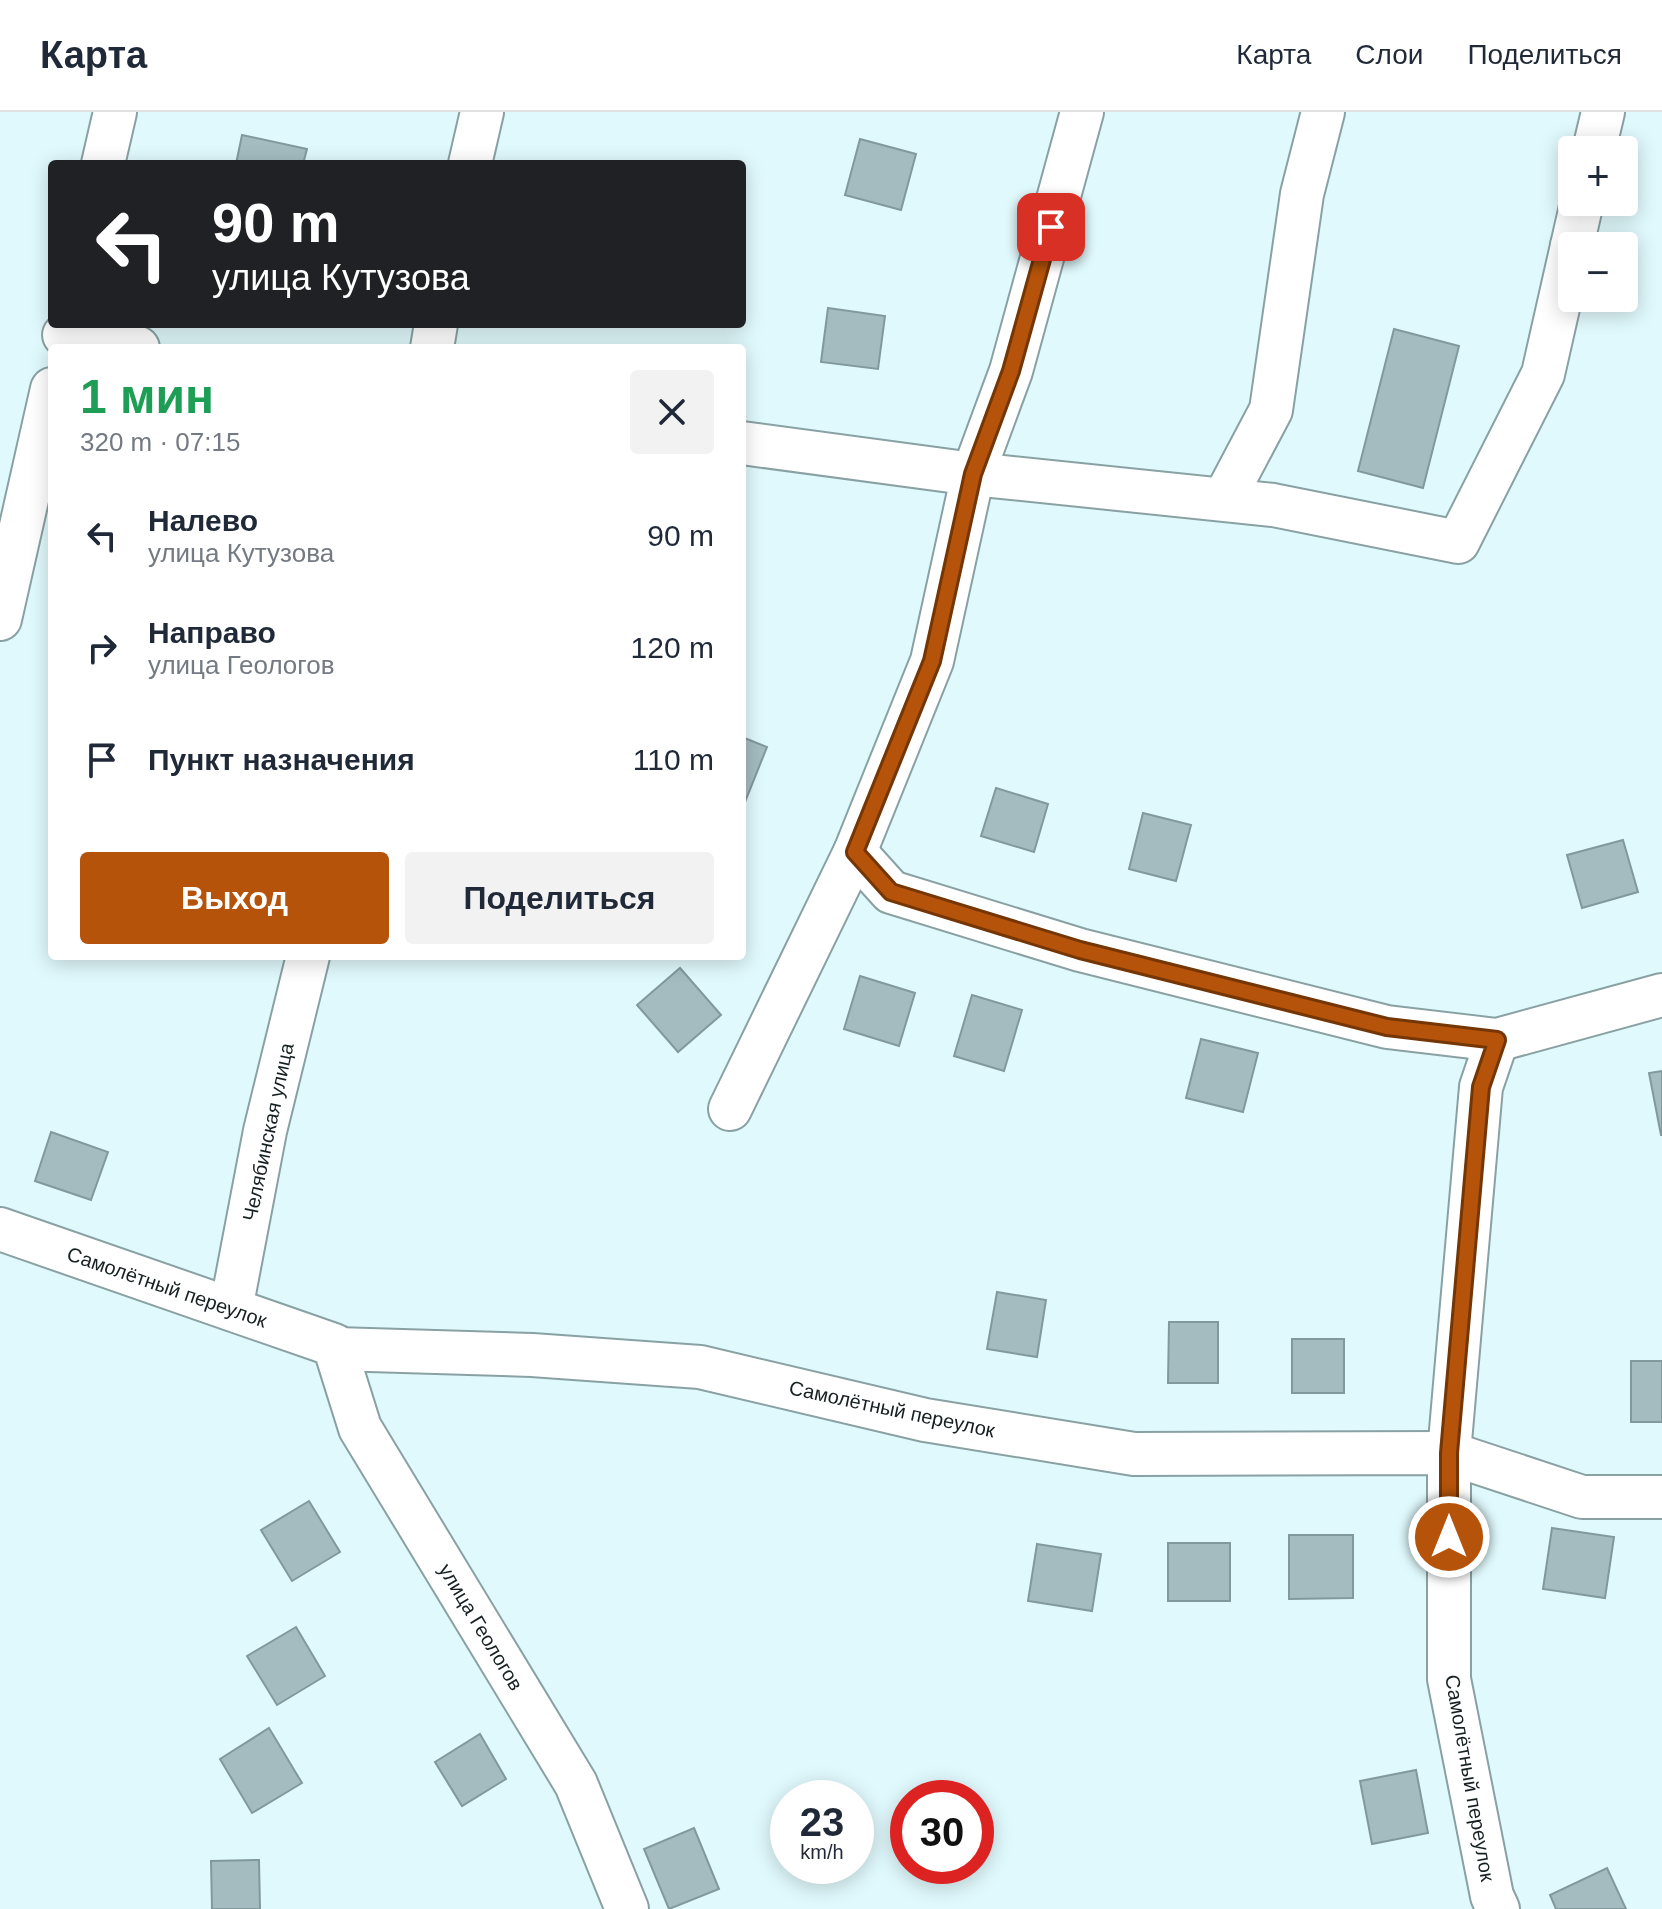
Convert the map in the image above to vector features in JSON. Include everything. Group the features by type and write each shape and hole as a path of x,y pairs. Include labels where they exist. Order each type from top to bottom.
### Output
{"street":[{"path":"104,160 115,112"},
{"path":"471,160 482,112"},
{"path":"730,1109 855,852 932,661 973,474 1011,371 1082,112"},
{"path":"1224,499 1271,410 1302,194 1323,112"},
{"path":"1597,136 1603,112"},
{"path":"746,444 973,474 1273,505 1458,542 1543,374 1558,308"},
{"path":"64,336 113,344"},
{"path":"0,619 48,407"},
{"path":"855,852 891,892 1080,950 1387,1027 1497,1040 1662,995"},
{"name":"Челябинская улица","path":"231,1309 265,1131 307,960"},
{"name":"Самолётный переулок","path":"1497,1040 1481,1087 1449,1453 1449,1679 1492,1896 1498,1909"},
{"name":"Самолётный переулок","path":"0,1229 335,1347 532,1355 700,1367 925,1420 1134,1454 1449,1453 1582,1497 1662,1497"},
{"name":"улица Геологов","path":"335,1347 360,1428 576,1784 627,1909"}],"building":[{"path":"242,135 307,149 304,160 237,160"},
{"path":"860,139 916,154 901,210 845,195"},
{"path":"828,308 885,316 878,369 821,362"},
{"path":"1394,329 1459,346 1423,488 1358,471"},
{"path":"746,739 767,747 746,800"},
{"path":"996,788 1048,804 1034,852 981,836"},
{"path":"1143,813 1191,825 1176,881 1129,869"},
{"path":"1623,840 1638,892 1582,908 1567,855"},
{"path":"680,968 721,1015 678,1052 637,1005"},
{"path":"860,976 915,993 899,1046 844,1029"},
{"path":"972,995 1022,1010 1004,1071 954,1056"},
{"path":"1201,1039 1258,1053 1243,1112 1186,1098"},
{"path":"1662,1071 1662,1135 1661,1135 1649,1073"},
{"path":"51,1132 108,1152 91,1200 35,1181"},
{"path":"997,1292 1046,1300 1037,1357 987,1349"},
{"path":"1169,1322 1218,1322 1218,1383 1168,1383"},
{"path":"1292,1339 1344,1339 1344,1393 1292,1393"},
{"path":"1631,1361 1662,1361 1662,1422 1631,1422"},
{"path":"309,1501 340,1552 292,1581 261,1530"},
{"path":"1552,1528 1614,1537 1605,1598 1543,1589"},
{"path":"1289,1535 1353,1535 1353,1598 1289,1599"},
{"path":"1168,1543 1230,1543 1230,1601 1168,1601"},
{"path":"1037,1544 1101,1554 1092,1611 1028,1601"},
{"path":"296,1627 325,1676 277,1705 247,1656"},
{"path":"269,1728 302,1783 252,1813 220,1759"},
{"path":"480,1734 506,1779 462,1806 435,1762"},
{"path":"1416,1770 1428,1833 1372,1844 1360,1781"},
{"path":"694,1828 719,1889 669,1909 644,1849"},
{"path":"259,1860 260,1909 212,1909 211,1861"},
{"path":"1607,1868 1626,1909 1556,1909 1550,1895"}],"route":[{"path":"1051,227 1011,371 973,474 932,661 855,852 891,892 1080,950 1387,1027 1497,1040 1481,1087 1449,1453 1449,1537"}]}
